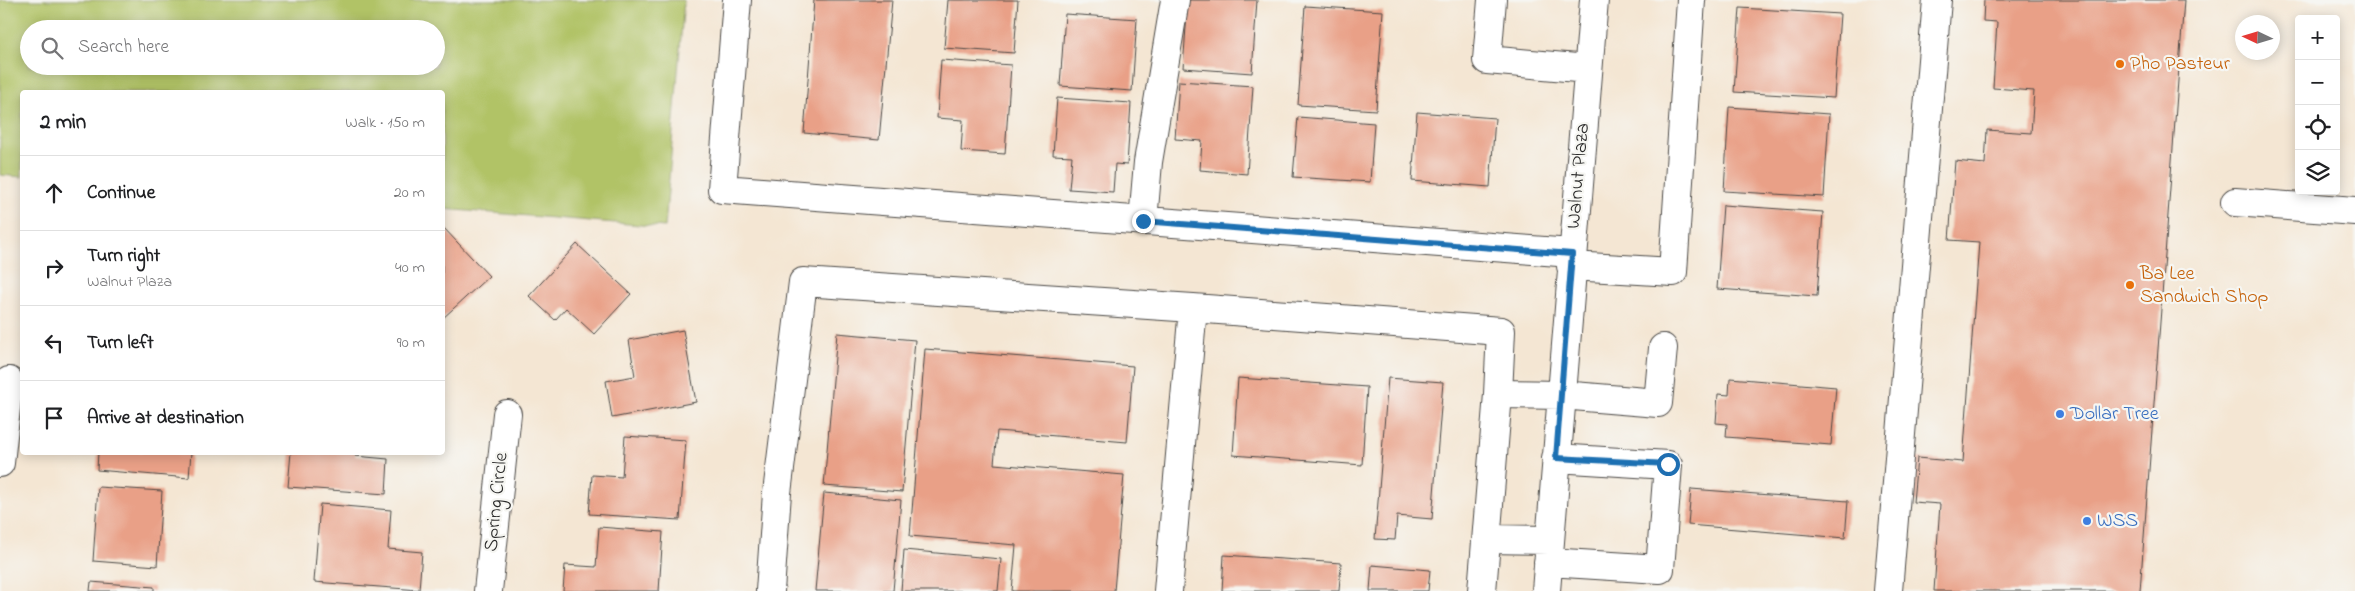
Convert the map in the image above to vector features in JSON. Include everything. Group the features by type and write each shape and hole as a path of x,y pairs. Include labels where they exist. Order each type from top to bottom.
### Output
{"street":[{"path":"737,0 722,189 1143,221 1571,260 1674,272 1691,0"},
{"path":"1143,221 1148,162 1175,0"},
{"path":"1492,0 1487,60 1588,69"},
{"name":"Walnut Plaza","path":"1546,591 1571,260 1594,0"},
{"path":"1888,591 1937,0"},
{"path":"2235,202 2355,211"},
{"path":"770,591 777,493 803,282 1501,331 1498,394 1482,591"},
{"path":"1168,591 1193,308"},
{"path":"1498,394 1561,395 1658,403 1663,348"},
{"path":"0,463 9,380"},
{"name":"Spring Circle","path":"488,591 507,414"},
{"path":"1487,539 1660,569 1668,464 1556,458"}],"green space":[{"path":"0,0 684,0 665,227 445,209 445,90 20,90 20,177 0,175"}],"building":[{"path":"814,0 892,0 879,140 804,133"},
{"path":"948,0 1018,0 1014,53 944,48"},
{"path":"1188,0 1257,0 1252,73 1183,68"},
{"path":"1984,0 2184,0 2140,591 1934,591 1940,504 1913,502 1917,458 1963,462 1979,242 1949,240 1955,161 1985,164 1987,130 2031,133 2034,91 1993,88 1997,22 1983,21"},
{"path":"1305,6 1383,11 1376,110 1298,105"},
{"path":"1740,8 1840,14 1834,98 1734,92"},
{"path":"1065,14 1137,19 1132,91 1060,86"},
{"path":"941,60 1011,65 1005,154 961,151 963,120 937,118"},
{"path":"1179,81 1253,86 1247,174 1200,170 1202,141 1175,139"},
{"path":"1057,98 1131,103 1127,165 1115,164 1113,192 1069,189 1072,156 1053,155"},
{"path":"1729,107 1829,114 1824,197 1724,191"},
{"path":"1417,112 1495,118 1490,187 1412,181"},
{"path":"1298,117 1374,123 1370,182 1293,177"},
{"path":"1723,205 1823,212 1817,296 1717,289"},
{"path":"445,229 489,276 445,316"},
{"path":"577,244 631,294 594,334 566,308 555,320 529,296"},
{"path":"683,330 696,402 612,418 606,381 635,376 629,340"},
{"path":"837,333 915,340 902,492 824,486"},
{"path":"925,349 1133,366 1127,442 997,431 994,464 1124,475 1114,591 1012,591 1016,545 910,536"},
{"path":"1238,378 1367,387 1362,465 1233,455"},
{"path":"1388,378 1443,382 1432,519 1397,516 1395,540 1375,539"},
{"path":"1730,378 1836,387 1831,445 1726,437 1727,424 1716,423 1718,394 1729,395"},
{"path":"625,436 686,440 680,520 589,514 592,475 622,477"},
{"path":"98,455 191,455 189,478 97,470"},
{"path":"291,455 355,455 388,459 386,494 288,487"},
{"path":"98,487 162,491 157,566 93,561"},
{"path":"1691,489 1848,501 1845,538 1688,525"},
{"path":"824,493 901,500 893,591 815,591"},
{"path":"320,504 391,510 388,549 422,552 419,590 314,582"},
{"path":"599,527 663,532 659,591 563,591 565,565 596,567"},
{"path":"904,550 1001,559 998,591 901,591"},
{"path":"1224,555 1341,563 1339,591 1222,591"},
{"path":"1372,565 1430,570 1428,591 1370,591"},
{"path":"91,582 154,587 154,591 90,591"}],"place":[{"name":"Pho Pasteur","path":"2120,64"},
{"name":"Ba Lee Sandwich Shop","path":"2130,285"},
{"name":"Dollar Tree","path":"2060,414"},
{"name":"WSS","path":"2087,521"}],"route":[{"path":"1143,221 1572,254 1556,458 1668,464"}]}
